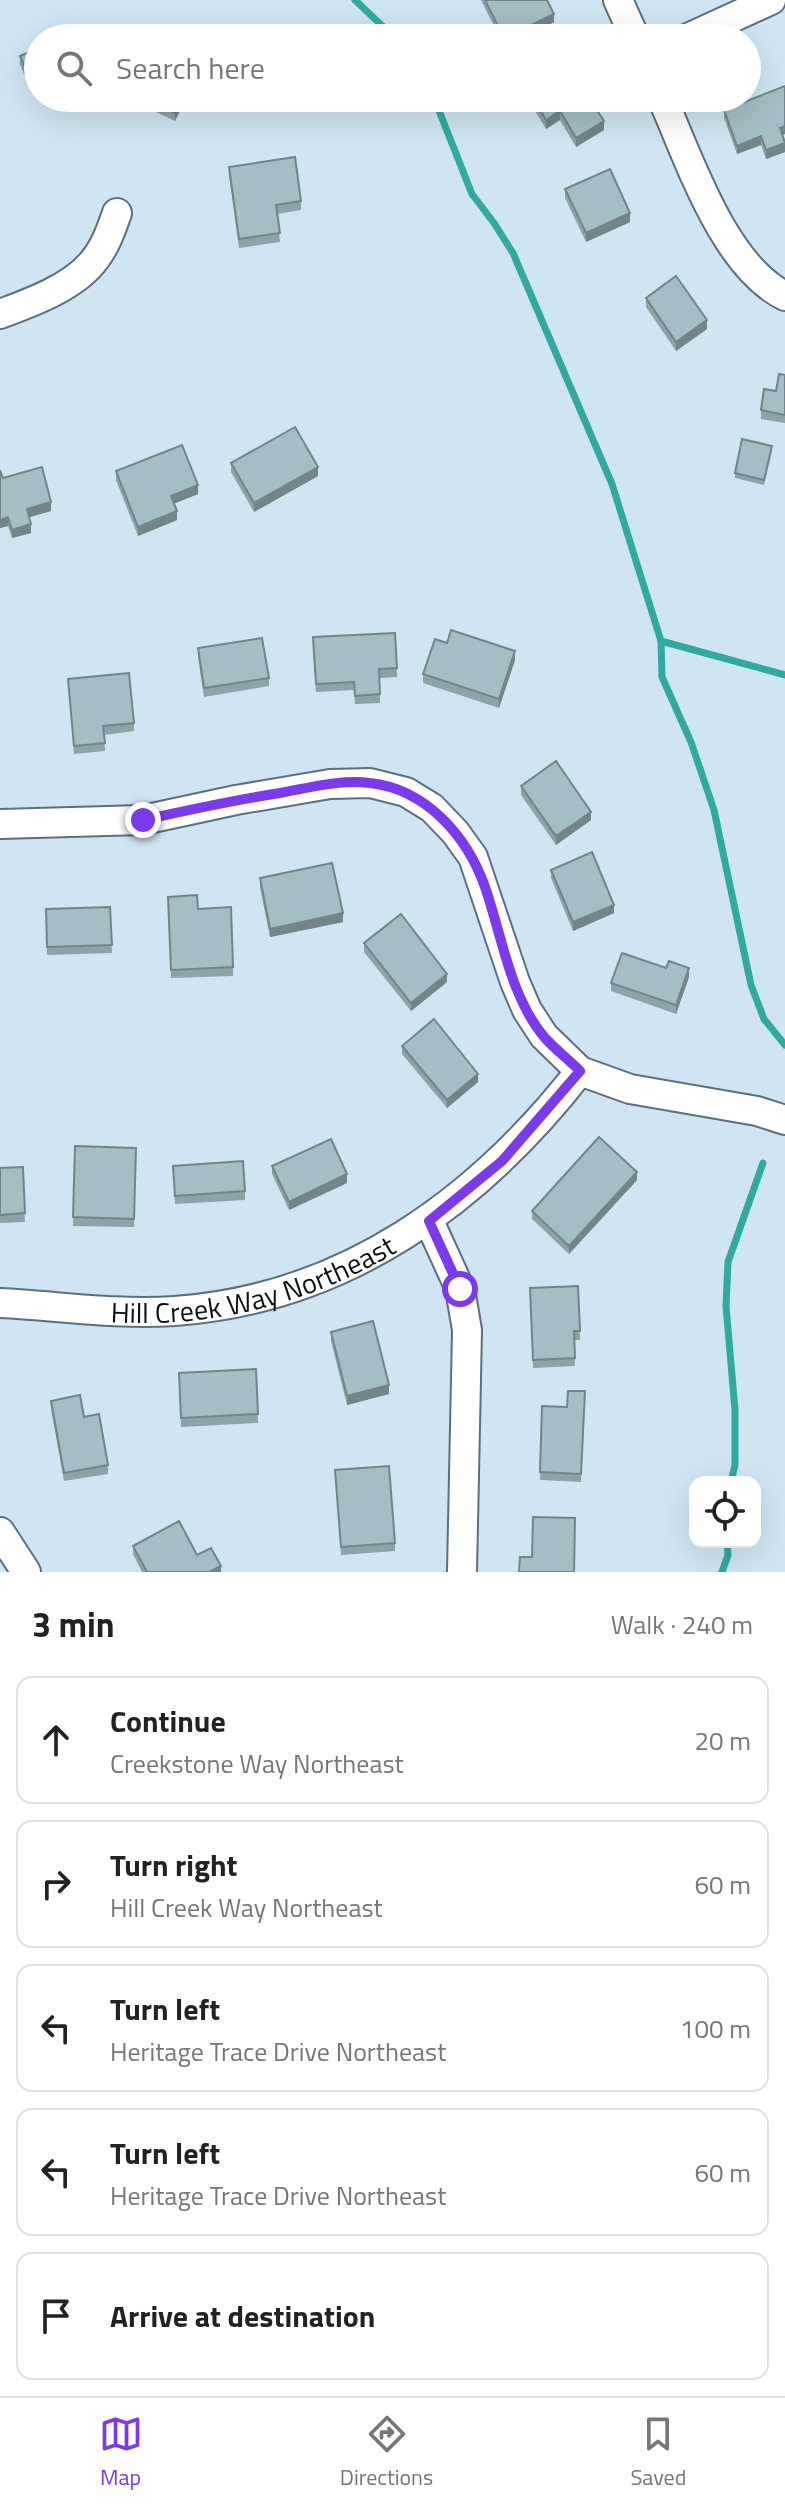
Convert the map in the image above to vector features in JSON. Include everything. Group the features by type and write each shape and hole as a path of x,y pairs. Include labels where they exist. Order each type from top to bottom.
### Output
{"street":[{"path":"618,0 629,24"},
{"path":"719,24 771,0"},
{"path":"668,112 721,227 756,275 785,296"},
{"path":"0,314 42,297 91,265 106,242 117,213"},
{"path":"0,824 143,820 330,784 370,783 406,792 432,808 473,857 527,1010 544,1036 580,1071 630,1089 744,1108 785,1120"},
{"name":"Hill Creek Way Northeast","path":"0,1303 121,1312 178,1310 225,1304 332,1272 429,1221 502,1161 580,1071"},
{"path":"429,1221 460,1289 467,1330 462,1572"},
{"path":"0,1532 26,1572"}],"building":[{"path":"485,0 547,0 554,14 533,24 497,24"},
{"path":"785,86 785,126 780,128 785,143 766,150 761,136 737,146 725,112 761,112 761,95"},
{"path":"541,112 558,112 546,120"},
{"path":"561,112 598,112 604,121 576,138"},
{"path":"295,157 301,201 276,205 280,233 239,239 229,167"},
{"path":"610,169 630,213 586,233 565,189"},
{"path":"676,276 707,320 676,342 646,298"},
{"path":"779,374 785,375 785,415 761,410 764,389 776,391"},
{"path":"295,427 318,467 254,503 231,463"},
{"path":"742,439 772,446 764,480 735,473"},
{"path":"182,445 198,485 171,496 177,511 138,527 116,471"},
{"path":"42,467 51,502 27,509 31,524 12,530 8,517 0,520 0,470 3,478"},
{"path":"451,630 515,651 499,699 423,674 435,639 447,643"},
{"path":"395,633 397,668 379,669 380,694 355,696 354,682 316,684 313,637"},
{"path":"262,638 269,678 204,688 198,648"},
{"path":"129,673 134,723 103,726 105,743 74,746 68,679"},
{"path":"556,761 591,812 556,836 521,786"},
{"path":"592,852 614,905 573,922 551,870"},
{"path":"332,863 343,913 270,929 260,878"},
{"path":"197,895 198,909 231,907 233,967 171,970 168,897"},
{"path":"110,907 112,945 47,947 46,909"},
{"path":"401,914 447,974 411,1003 364,943"},
{"path":"622,953 666,968 669,961 689,968 676,1005 611,983"},
{"path":"434,1019 478,1074 447,1100 402,1046"},
{"path":"599,1137 637,1172 569,1246 532,1211"},
{"path":"331,1139 347,1174 289,1202 272,1166"},
{"path":"75,1146 136,1148 134,1219 73,1217"},
{"path":"243,1161 245,1191 175,1196 173,1166"},
{"path":"23,1167 25,1213 0,1215 0,1168"},
{"path":"578,1286 580,1331 574,1331 575,1358 533,1360 530,1288"},
{"path":"373,1321 389,1385 347,1396 331,1332"},
{"path":"256,1369 258,1414 181,1418 179,1373"},
{"path":"568,1391 585,1391 581,1474 540,1472 542,1406 567,1407"},
{"path":"80,1395 84,1417 99,1414 108,1465 64,1473 51,1401"},
{"path":"389,1466 395,1543 341,1547 335,1470"},
{"path":"533,1517 575,1518 574,1572 519,1572 520,1557 532,1557"},
{"path":"179,1521 197,1555 211,1548 221,1566 209,1572 147,1572 133,1546"}],"waterway":[{"path":"355,0 380,24"},
{"path":"440,112 472,194 513,253 612,484 661,641 662,677 691,742 714,810 751,985 764,1019 785,1045"},
{"path":"661,641 785,675"},
{"path":"732,1476 735,1410 726,1306 728,1262 763,1163"},
{"path":"722,1572 727,1548"}],"route":[{"path":"143,820 330,784 370,783 406,792 432,808 473,857 527,1010 544,1036 580,1071 502,1161 429,1221 460,1289"}]}
